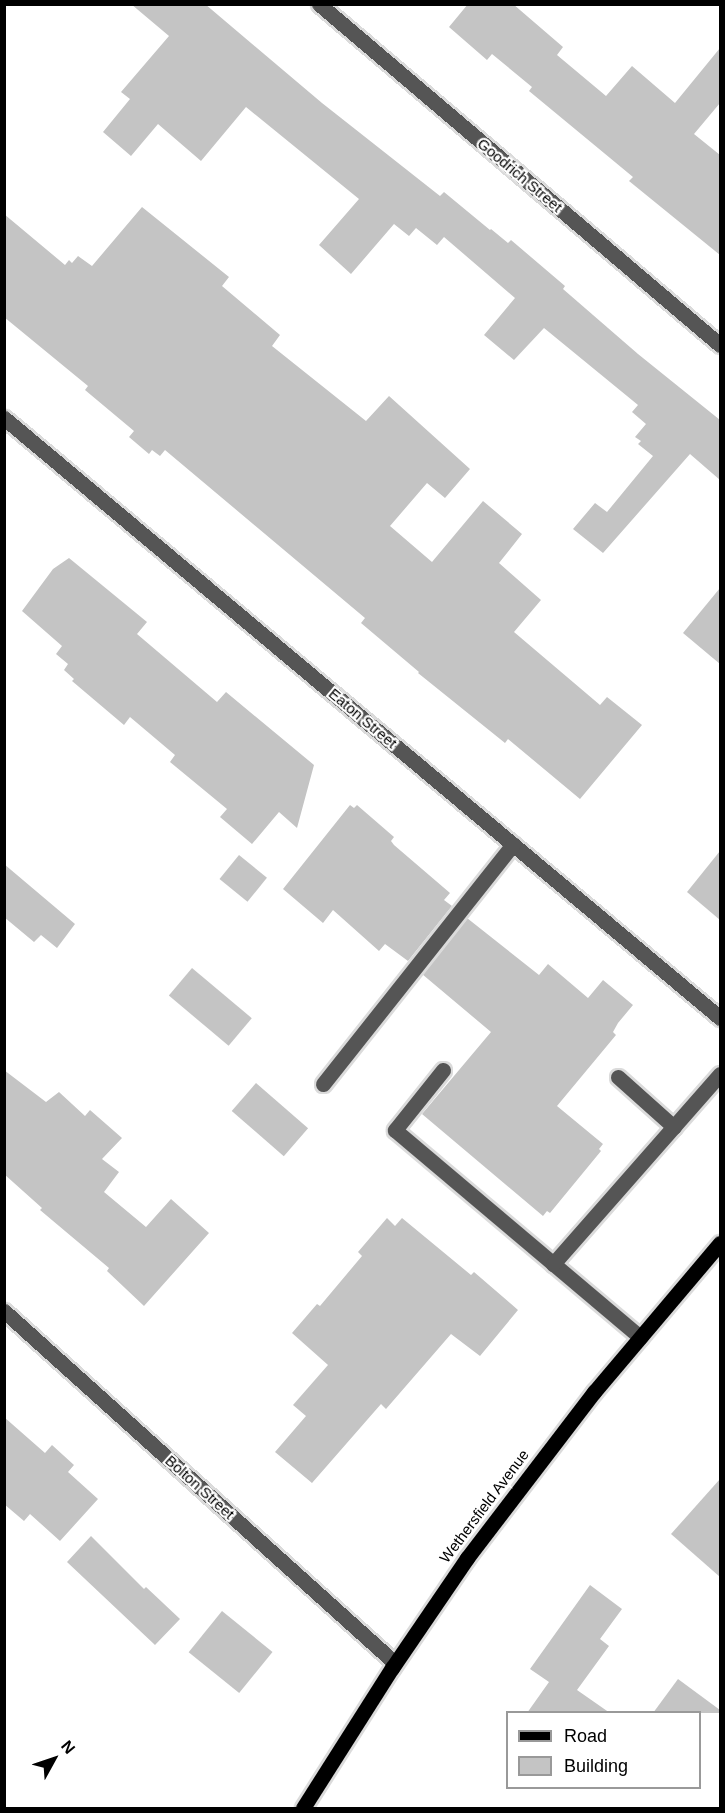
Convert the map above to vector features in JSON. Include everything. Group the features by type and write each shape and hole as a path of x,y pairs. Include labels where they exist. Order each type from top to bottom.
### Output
{"main road":[{"name":"Wethersfield Avenue","path":"303,1809 446,1587 516,1492 640,1337 720,1243"}],"street":[{"name":"Goodrich Street","path":"319,4 720,345"},
{"name":"Eaton Street","path":"4,418 720,1018"},
{"path":"323,1083 513,844"},
{"path":"443,1070 395,1130 640,1337"},
{"path":"553,1264 720,1074"},
{"path":"618,1077 675,1127"},
{"name":"Bolton Street","path":"4,1311 395,1663"}],"building":[{"path":"131,4 205,4 322,103 440,196 444,192 508,243 511,240 565,286 563,289 638,354 720,420 720,480 690,454 603,553 573,529 595,503 607,512 653,456 638,444 641,441 635,437 646,424 632,412 638,405 544,328 514,360 484,335 515,298 444,237 437,245 416,228 409,236 394,224 351,274 319,245 359,199 246,107 201,161 158,124 131,156 103,132 130,99 121,92 169,36"},
{"path":"468,4 513,4 563,47 557,55 606,96 632,66 675,103 720,48 720,103 694,134 720,155 720,255 629,181 633,177 529,91 532,87 492,54 487,60 449,27"},
{"path":"142,207 229,277 222,286 280,335 272,346 366,421 389,396 470,469 445,498 427,483 390,526 432,562 483,501 522,534 499,563 541,600 514,632 600,705 607,697 642,725 580,799 508,739 505,743 418,673 361,623 365,618 165,450 160,456 152,450 149,454 129,437 134,431 85,390 88,386 4,317 4,214 65,265 69,260 72,263 78,256 92,266"},
{"path":"69,558 147,622 137,634 217,702 226,692 314,765 297,828 279,812 252,844 220,817 227,809 170,762 175,755 130,717 124,725 72,681 74,679 64,670 68,664 56,654 62,646 22,611 53,569"},
{"path":"720,588 720,664 683,633"},
{"path":"350,805 354,808 357,805 394,837 391,841 394,845 450,893 444,900 452,906 408,961 385,944 379,951 333,910 323,923 283,889"},
{"path":"720,851 720,920 687,892"},
{"path":"239,855 267,878 247,902 219,879"},
{"path":"4,864 75,924 57,948 41,935 34,942 4,917"},
{"path":"467,918 539,975 548,964 588,998 603,980 633,1005 618,1023 613,1032 616,1035 557,1106 603,1144 599,1149 601,1151 550,1213 547,1211 543,1216 422,1114 491,1032 422,974"},
{"path":"192,968 252,1018 229,1046 169,996"},
{"path":"4,1070 46,1102 59,1092 85,1116 90,1110 122,1138 102,1159 119,1172 104,1192 146,1227 171,1199 209,1233 144,1306 107,1271 109,1268 40,1210 42,1208 4,1174"},
{"path":"256,1083 308,1128 284,1156 232,1111"},
{"path":"387,1218 395,1226 402,1218 471,1275 474,1272 518,1310 480,1356 451,1334 386,1409 381,1404 312,1483 275,1452 306,1416 293,1405 328,1365 292,1333 317,1304 320,1306 362,1256 358,1252"},
{"path":"4,1417 45,1453 52,1445 74,1465 68,1472 98,1499 60,1541 30,1514 24,1521 4,1504"},
{"path":"720,1479 720,1577 671,1534"},
{"path":"91,1536 144,1589 146,1587 180,1619 155,1645 67,1562"},
{"path":"590,1585 622,1609 600,1639 609,1646 577,1690 607,1711 528,1711 549,1682 530,1669"},
{"path":"222,1611 273,1652 239,1693 189,1652"},
{"path":"678,1679 720,1710 720,1713 701,1713 701,1711 654,1711"}]}
